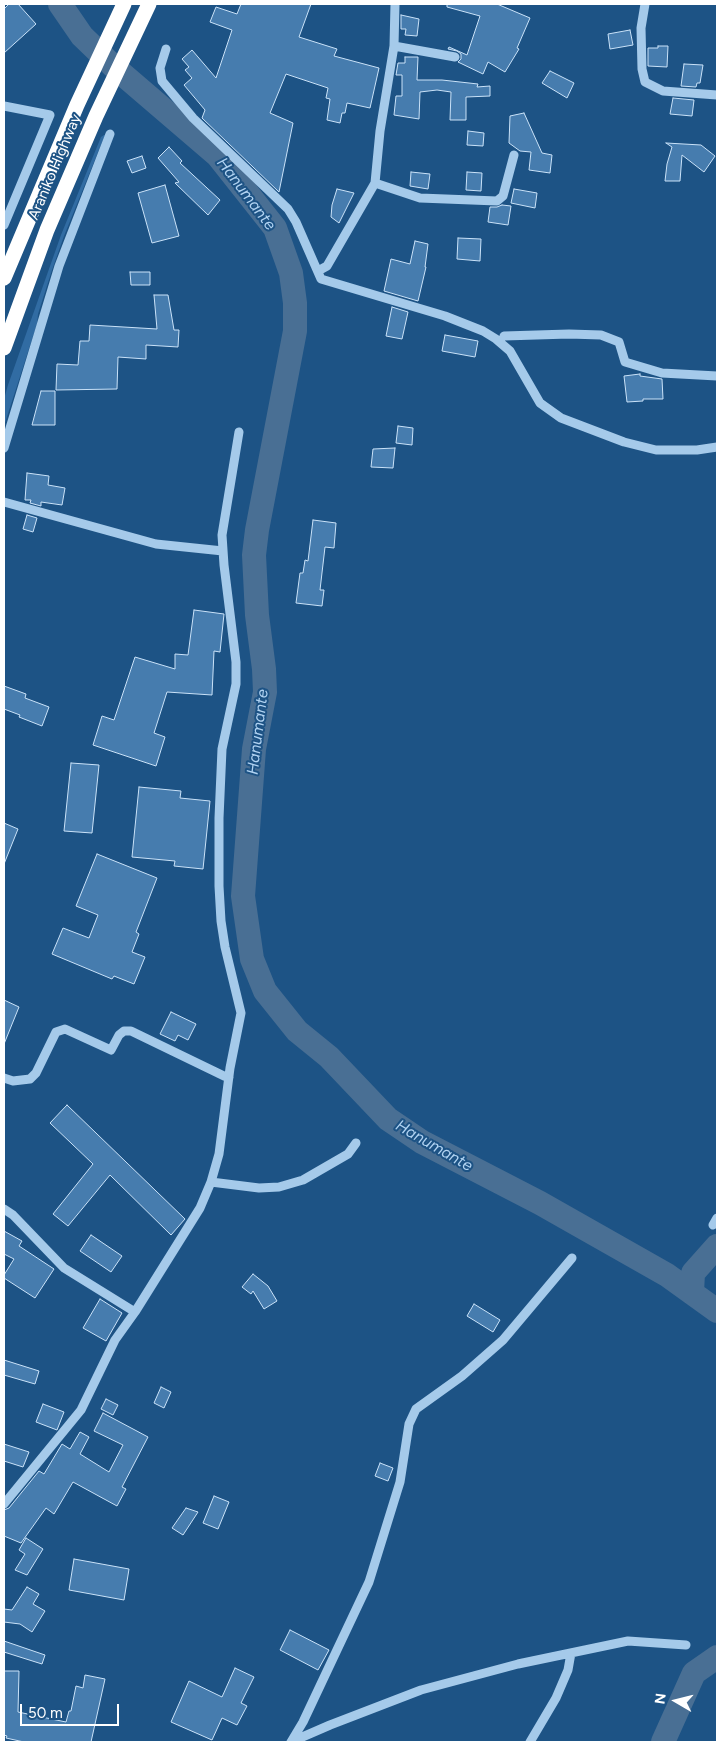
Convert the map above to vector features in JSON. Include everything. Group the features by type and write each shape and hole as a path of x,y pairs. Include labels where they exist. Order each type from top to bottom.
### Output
{"highway":[{"name":"Araniko Highway","path":"4,348 47,230 96,116 149,4"},
{"name":"Araniko Highway","path":"4,278 77,105 123,6"}],"street":[{"path":"318,271 327,266 375,183 380,130 394,46 396,4"},
{"path":"645,4 641,34 642,69 645,82 650,86 663,90 717,95"},
{"path":"394,46 456,56"},
{"path":"166,49 160,68 162,81 193,118 288,209 296,222 321,279 445,316 489,335 510,351 540,403 561,418 624,442 656,450 697,450 717,447"},
{"path":"4,106 50,115 4,225"},
{"path":"4,448 59,266 110,134"},
{"path":"375,183 420,198 497,201 503,196 514,155"},
{"path":"504,336 569,334 601,336 619,342 625,362 662,373 717,376"},
{"path":"4,1504 81,1410 115,1340 135,1312 200,1208 211,1182 219,1154 229,1077 242,1013 225,947 219,886 220,766 236,684 236,662 223,551 224,522 239,432"},
{"path":"4,502 156,544 223,551"},
{"path":"4,1078 13,1081 30,1079 36,1073 56,1032 65,1029 111,1050 119,1035 124,1031 131,1031 229,1077"},
{"path":"211,1182 259,1188 279,1187 303,1180 348,1154 356,1143"},
{"path":"4,1209 64,1268 135,1312"},
{"path":"291,1742 303,1722 369,1582 400,1482 409,1424 416,1409 462,1376 503,1340 572,1258"},
{"path":"291,1742 421,1690 518,1664 628,1641 686,1645"},
{"path":"530,1742 556,1698 568,1670 571,1653"}],"shaded area":[{"path":"104,135 52,270 38,314 37,324 4,426 4,399 8,385 61,235 101,137"}],"building":[{"path":"9,4 18,4 36,24 4,53 4,9"},
{"path":"241,4 311,4 299,37 337,49 334,56 379,68 370,108 347,103 340,123 327,120 330,99 326,98 328,88 286,74 270,113 293,123 279,192 202,118 205,110 184,85 192,78 185,70 189,67 182,59 192,50 216,78 232,30 210,22 216,7 237,14"},
{"path":"447,4 497,4 530,18 517,48 519,49 505,72 488,62 483,74 458,62 461,59 461,54 448,49 449,47 467,55 480,16 447,7"},
{"path":"401,15 419,19 417,36 405,35 406,29 401,29"},
{"path":"630,30 633,45 610,49 608,34"},
{"path":"658,46 668,46 667,67 648,66 648,48 658,48"},
{"path":"405,57 418,57 417,80 442,80 478,84 477,87 490,86 490,96 466,97 466,120 450,120 451,92 437,90 420,92 419,119 394,115 396,96 402,96 402,75 396,75 398,63 405,63"},
{"path":"684,64 703,65 700,83 697,83 696,87 681,86"},
{"path":"550,71 574,83 567,98 542,83"},
{"path":"673,98 694,100 692,116 670,114"},
{"path":"524,113 542,153 552,155 550,173 529,170 531,152 520,151 509,143 510,116"},
{"path":"468,131 484,133 483,146 467,145"},
{"path":"666,143 701,145 715,156 704,172 682,155 680,181 665,181 672,147"},
{"path":"169,147 182,161 180,163 220,200 208,215 175,183 179,182 158,158"},
{"path":"142,156 146,168 132,173 127,161"},
{"path":"411,172 430,174 428,189 410,186"},
{"path":"467,172 482,173 481,191 466,190"},
{"path":"165,185 179,236 152,243 138,193"},
{"path":"337,189 354,193 339,223 331,217 332,205"},
{"path":"514,189 537,193 535,208 511,203"},
{"path":"511,206 508,225 488,222 490,207"},
{"path":"458,238 481,239 480,261 457,259"},
{"path":"415,241 428,244 426,267 418,301 384,291 391,259 410,264"},
{"path":"130,272 150,272 150,285 131,285"},
{"path":"154,295 168,295 174,330 179,330 178,347 146,345 146,359 118,357 117,389 56,390 57,364 78,365 80,341 89,341 90,325 157,329"},
{"path":"392,307 408,312 402,339 386,336"},
{"path":"445,335 478,341 475,357 442,351"},
{"path":"640,374 640,376 662,379 663,399 643,399 643,401 627,402 624,376"},
{"path":"41,391 55,391 55,425 32,425"},
{"path":"398,426 413,428 412,445 396,443"},
{"path":"395,448 393,468 371,467 373,449"},
{"path":"27,473 49,476 48,485 65,488 62,505 41,502 41,506 30,503 31,500 25,500"},
{"path":"27,515 37,518 33,532 23,529"},
{"path":"313,520 336,523 334,548 325,547 320,590 324,590 322,606 296,603 300,573 303,573 305,560 308,561"},
{"path":"194,610 224,614 220,652 214,651 212,695 167,692 154,733 165,737 156,766 93,745 102,716 114,720 135,657 175,669 175,654 188,655"},
{"path":"4,686 26,694 25,698 49,707 42,726 4,709"},
{"path":"71,763 99,765 92,833 64,831"},
{"path":"139,787 181,791 180,798 210,801 203,869 174,866 175,861 132,857"},
{"path":"4,823 18,829 4,864"},
{"path":"97,854 157,878 136,932 139,934 132,952 145,957 134,984 114,976 112,979 52,954 63,928 89,938 98,915 76,906"},
{"path":"4,1000 19,1007 4,1044"},
{"path":"171,1012 196,1024 188,1040 178,1035 175,1041 160,1034"},
{"path":"67,1105 185,1219 171,1235 110,1175 68,1226 53,1214 93,1164 50,1123"},
{"path":"4,1231 22,1241 19,1246 54,1269 35,1298 4,1278 14,1259 4,1254"},
{"path":"91,1235 122,1256 111,1272 80,1251"},
{"path":"253,1274 268,1286 277,1301 264,1309 253,1291 251,1294 242,1287"},
{"path":"100,1299 122,1313 106,1341 83,1328"},
{"path":"474,1304 500,1320 493,1332 467,1316"},
{"path":"4,1360 39,1371 35,1384 4,1375"},
{"path":"161,1387 171,1392 164,1408 154,1403"},
{"path":"106,1399 118,1405 113,1415 101,1409"},
{"path":"43,1404 64,1412 57,1430 36,1422"},
{"path":"103,1413 148,1437 122,1487 126,1489 117,1506 73,1482 54,1514 46,1508 21,1543 4,1536 4,1510 9,1508 39,1471 44,1474 62,1444 70,1449 80,1432 89,1437 80,1454 109,1472 123,1445 94,1431"},
{"path":"4,1444 29,1452 23,1467 4,1461"},
{"path":"380,1463 393,1468 388,1481 375,1476"},
{"path":"214,1496 229,1502 218,1529 203,1523"},
{"path":"186,1508 198,1512 183,1535 172,1528"},
{"path":"26,1538 43,1549 27,1575 15,1570 25,1554 19,1550"},
{"path":"74,1559 129,1569 124,1600 69,1590"},
{"path":"27,1587 39,1594 33,1604 45,1611 32,1632 20,1624 4,1622 4,1609 12,1610"},
{"path":"290,1630 329,1650 318,1670 280,1650"},
{"path":"4,1641 45,1655 42,1664 4,1652"},
{"path":"235,1668 254,1677 241,1703 247,1706 237,1725 222,1718 212,1740 171,1722 189,1681 222,1697"},
{"path":"4,1671 19,1671 18,1712 66,1722 69,1711 71,1711 76,1686 83,1688 85,1675 105,1679 91,1742 24,1742 6,1738 7,1736 4,1735"}],"waterway":[{"name":"Hanumante","path":"60,4 82,36 113,66 218,156 275,228 291,273 295,303 295,331 257,530 254,555 257,615 265,692 254,749 243,896 252,959 265,991 297,1031 329,1057 388,1119 422,1142 540,1203 667,1275 717,1311"},
{"path":"692,1293 693,1273 717,1246"},
{"name":"Hanumante","path":"663,1742 694,1673 717,1657"}]}
